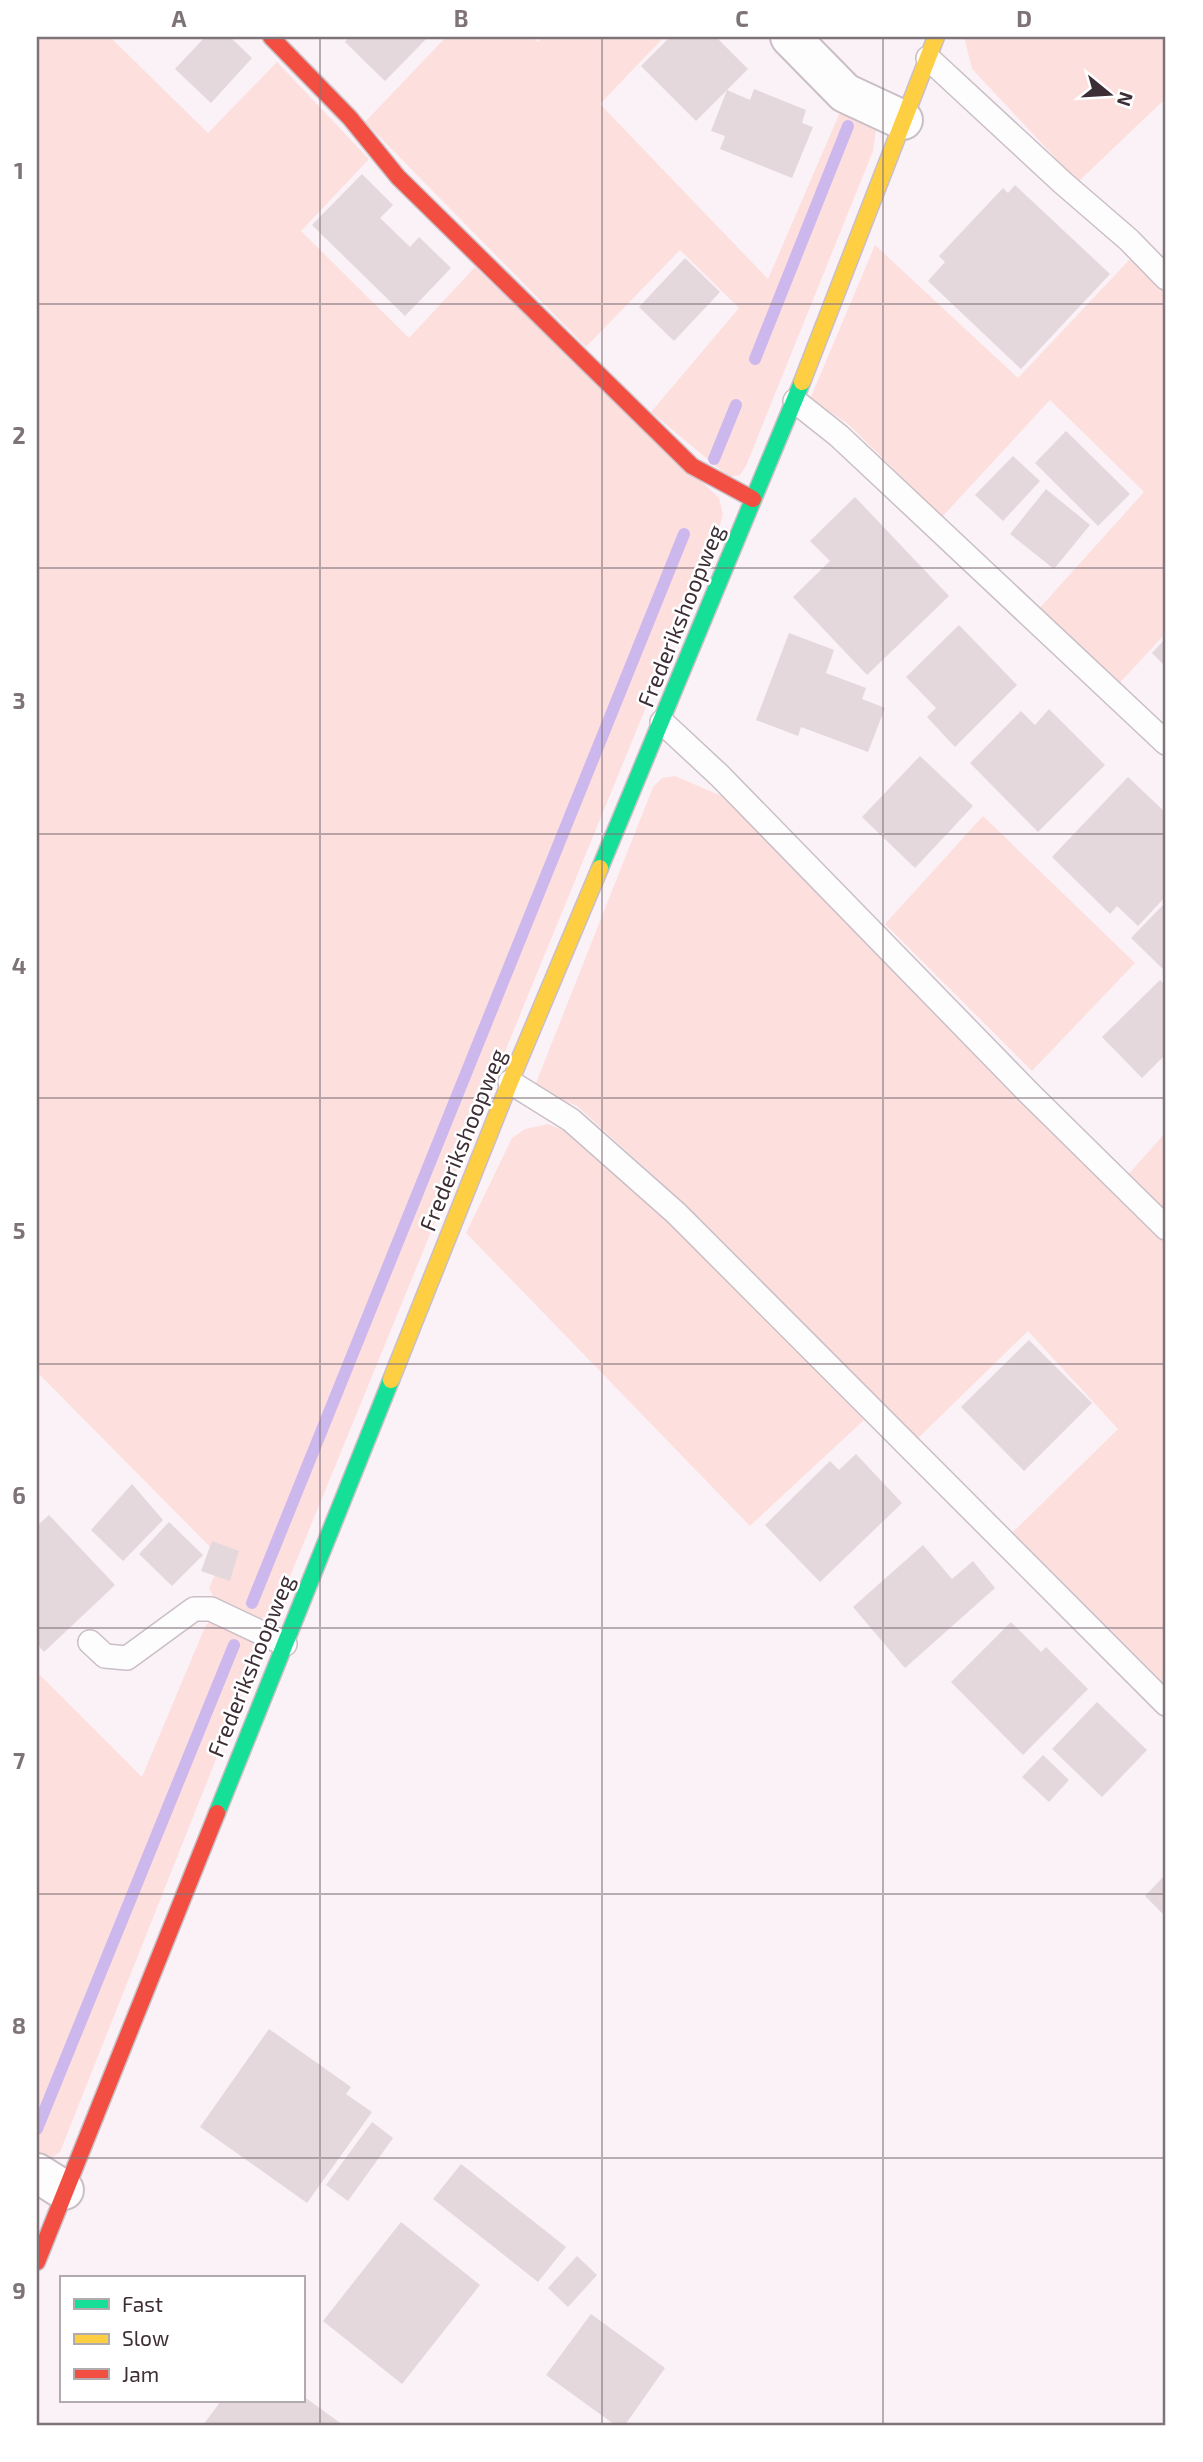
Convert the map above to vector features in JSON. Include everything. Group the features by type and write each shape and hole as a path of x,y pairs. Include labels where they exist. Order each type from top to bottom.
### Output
{"street":[{"path":"271,37 351,118 398,177 692,466 753,499"},
{"path":"790,37 845,93 903,120"},
{"name":"Frederikshoopweg","path":"37,2262 50,2182 285,1644 510,1082 795,401 932,47"}],"lane":[{"path":"932,47 1166,278"},
{"path":"795,401 839,436 1166,743"},
{"path":"662,722 720,776 1029,1093 1166,1228"},
{"path":"510,1082 571,1120 676,1213 1166,1704"},
{"path":"90,1642 105,1656 127,1658 194,1609 211,1609 285,1644"}],"shaded area":[{"path":"37,37 110,37 208,133 277,62 369,159 301,231 409,338 475,267 719,498 723,514 275,1613 255,1621 215,1600 209,1588 222,1559 37,1372"},
{"path":"446,37 532,37 538,42 543,37 664,37 600,104 768,279 844,103 867,116 876,130 873,151 746,466 740,475 729,477 651,412 739,308 680,250 586,347 365,122"},
{"path":"964,37 1166,37 1166,98 1078,182 972,69"},
{"path":"875,245 1018,378 1132,257 1166,293 1166,633 1115,688 1037,611 1144,492 1050,400 942,517 848,424 810,399"},
{"path":"675,776 731,800 1166,1243 1166,1685 1013,1532 1118,1429 1028,1331 913,1443 686,1206 577,1106 534,1088 653,787 662,778"},
{"path":"983,816 1135,963 1032,1071 885,924"},
{"path":"548,1124 577,1136 654,1206 864,1420 750,1526 466,1233 512,1138 525,1129"},
{"path":"1166,1132 1166,1217 1126,1177"},
{"path":"211,1618 251,1639 255,1645 255,1661 60,2152 49,2160 37,2163 37,1672 142,1777"}],"building":[{"path":"205,37 230,37 252,58 211,103 175,69"},
{"path":"349,37 428,37 385,81 345,42"},
{"path":"670,37 716,37 748,69 696,121 641,66"},
{"path":"754,89 806,110 802,123 813,127 792,178 720,149 725,136 711,131 727,90 750,100"},
{"path":"362,174 393,205 380,218 410,247 419,237 451,268 405,316 312,225"},
{"path":"1015,185 1110,274 1021,369 928,281 945,262 939,256 1003,188 1008,193"},
{"path":"685,258 720,292 674,341 639,307"},
{"path":"1066,431 1130,494 1098,526 1035,463"},
{"path":"1013,456 1040,481 1003,521 975,495"},
{"path":"1046,489 1090,525 1054,569 1010,534"},
{"path":"855,497 949,596 867,675 793,597 830,561 810,541"},
{"path":"959,625 1017,685 955,747 927,717 936,708 906,677"},
{"path":"789,633 834,650 826,673 866,688 862,699 885,708 868,752 801,727 798,736 756,720"},
{"path":"1166,638 1166,667 1152,653"},
{"path":"1049,709 1105,765 1038,832 970,763 1021,711 1035,725"},
{"path":"920,756 973,806 915,868 862,817"},
{"path":"1128,777 1166,813 1166,896 1138,926 1117,906 1110,914 1052,857"},
{"path":"1166,902 1166,972 1131,938"},
{"path":"1160,980 1166,986 1166,1054 1142,1078 1102,1037"},
{"path":"1029,1340 1092,1403 1024,1471 961,1407"},
{"path":"856,1454 902,1503 820,1582 765,1525 830,1461 839,1470"},
{"path":"132,1484 163,1520 123,1561 91,1530"},
{"path":"49,1515 115,1585 44,1652 37,1644 37,1526"},
{"path":"169,1522 203,1555 172,1586 139,1554"},
{"path":"212,1541 239,1551 230,1581 201,1571"},
{"path":"923,1545 952,1579 973,1561 995,1588 905,1668 853,1607"},
{"path":"1011,1622 1041,1652 1046,1647 1088,1689 1023,1755 951,1682"},
{"path":"1097,1702 1147,1750 1102,1797 1052,1749"},
{"path":"1043,1755 1069,1780 1049,1802 1022,1777"},
{"path":"1166,1874 1166,1917 1145,1896"},
{"path":"269,2029 351,2087 346,2094 372,2112 307,2203 200,2127"},
{"path":"372,2122 393,2138 348,2201 326,2185"},
{"path":"461,2164 566,2247 538,2282 433,2199"},
{"path":"401,2222 480,2285 402,2384 323,2321"},
{"path":"577,2256 597,2275 568,2307 548,2288"},
{"path":"591,2314 665,2368 625,2425 615,2425 546,2375"},
{"path":"304,2397 343,2425 203,2425 220,2402 304,2402"}],"waterway":[{"path":"755,359 848,126"},
{"path":"714,459 736,405"},
{"path":"252,1603 684,534"},
{"path":"37,2129 234,1645"}],"traffic: fast":[{"path":"600,868 802,382"},
{"path":"217,1813 391,1380"}],"traffic: slow":[{"path":"802,382 936,37"},
{"path":"391,1380 510,1082 600,868"}],"traffic: jam":[{"path":"271,37 350,118 398,177 692,466 753,499"},
{"path":"37,2262 217,1813"}]}
